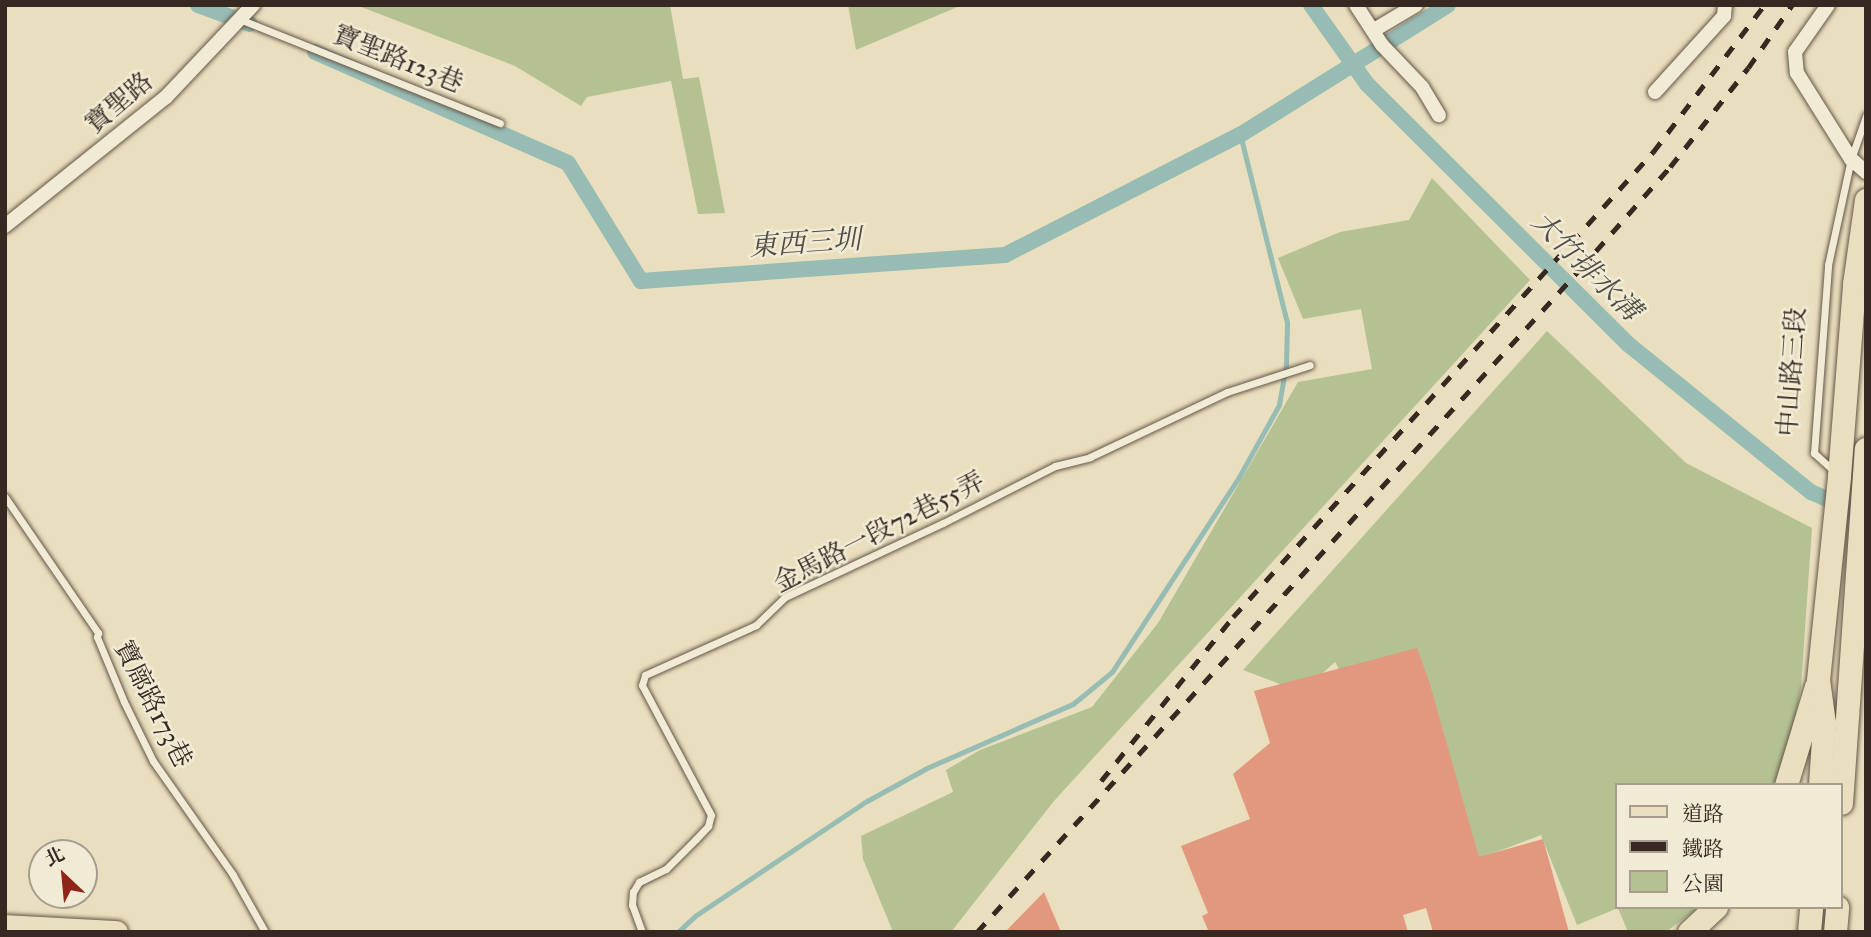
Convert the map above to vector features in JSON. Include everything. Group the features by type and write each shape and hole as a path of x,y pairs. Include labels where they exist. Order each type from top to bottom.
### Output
{"main road":[{"name":"中山路三段","path":"1839,479 1854,284 1866,200"},
{"path":"1843,784 1859,629 1866,449"},
{"path":"1787,783 1818,680 1839,479"},
{"path":"1818,680 1824,723 1820,783"},
{"path":"1689,932 1714,909"},
{"path":"1809,932 1811,909"},
{"path":"5,926 116,932"}],"street":[{"name":"寶聖路","path":"5,226 136,124 242,20 253,5"},
{"path":"1356,5 1382,45 1422,87 1439,115"},
{"path":"1374,30 1416,5"},
{"path":"1656,92 1724,16 1725,5"},
{"path":"1828,5 1795,52 1797,74 1851,159 1866,172"},
{"path":"1839,479 1864,479"}],"lane":[{"name":"寶聖路123巷","path":"242,20 500,122"},
{"name":"中山路三段","path":"1839,479 1814,453 1828,265 1851,159 1866,116"},
{"name":"金馬路一段72巷55弄","path":"642,932 632,905 633,892 639,882 666,869 708,826 711,815 642,685 645,675 757,625 785,597 943,523 1055,466 1090,457 1227,392 1310,365"},
{"name":"寶廍路173巷","path":"5,497 98,633 97,637 120,691 153,761 233,875 265,932"},
{"path":"1830,569 1861,576"}],"green space":[{"path":"356,5 670,5 683,79 699,77 725,213 698,214 671,81 587,97 581,106 515,66"},
{"path":"848,5 962,5 856,50"},
{"path":"1432,178 1530,280 1054,801 951,932 893,932 863,859 861,836 953,792 946,770 980,750 1092,707 1158,623 1298,382 1372,369 1361,309 1303,319 1278,258 1340,232 1409,220"},
{"path":"1547,331 1686,463 1812,528 1801,687 1786,763 1779,783 1616,783 1616,909 1577,925 1541,835 1470,862 1433,744 1443,730 1422,669 1340,671 1335,662 1316,679 1290,688 1243,670"},
{"path":"1618,909 1696,909 1666,932 1628,932"}],"building":[{"path":"1417,648 1429,681 1479,857 1543,839 1569,932 1433,932 1426,908 1403,915 1408,932 1209,932 1202,916 1208,913 1181,846 1250,819 1233,774 1270,743 1254,691"},
{"path":"1044,892 1061,932 1005,932"}],"waterway":[{"name":"東西三圳","path":"198,5 250,24"},
{"name":"大竹排水溝","path":"1311,5 1367,84 1628,344 1811,492 1866,516"},
{"name":"東西三圳","path":"315,52 568,163 641,281 1005,255 1240,135 1448,5"},
{"path":"678,932 695,916 867,801 927,768 1073,704 1112,672 1239,477 1279,405 1286,365 1287,323 1240,135"}],"railway":[{"path":"1101,781 1233,617 1653,152 1764,5"},
{"path":"977,932 1670,167 1748,68 1792,5"}]}
